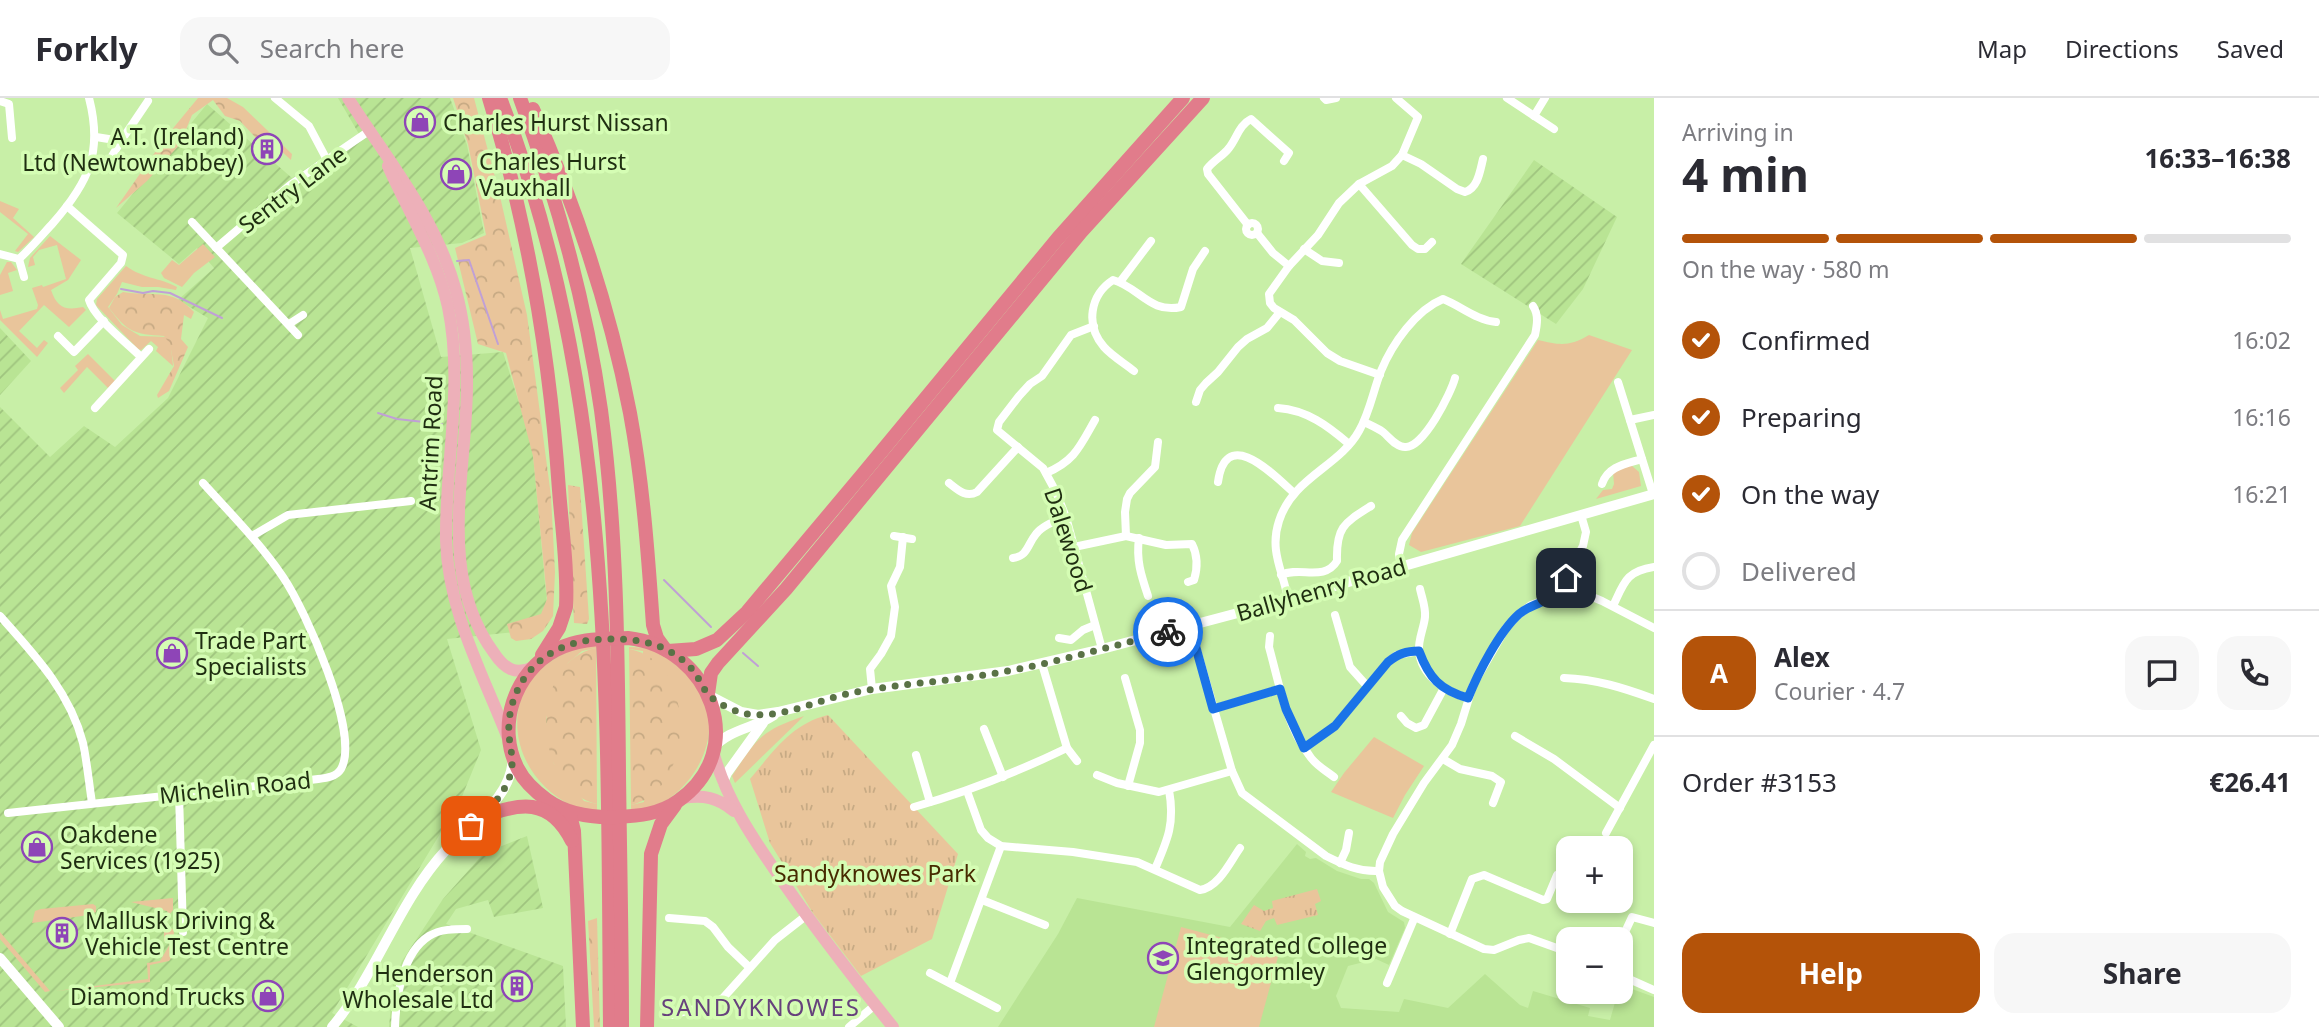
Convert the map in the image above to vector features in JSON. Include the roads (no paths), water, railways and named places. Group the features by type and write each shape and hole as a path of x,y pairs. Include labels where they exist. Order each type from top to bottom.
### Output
{"highway":[{"path":"489,98 512,178 534,277 546,351 556,448 566,607 559,628 519,686 509,724 512,750 524,779 571,819 575,845 583,1027"},
{"path":"500,98 528,180 562,308 584,432 601,610 611,663"},
{"path":"520,98 558,215 588,338 609,481 617,610 611,663 614,846 622,1027"},
{"path":"528,98 558,168 587,248 619,363 630,412 647,533 654,632 667,650"},
{"path":"667,650 696,649 717,640 747,612 1058,238 1184,98"},
{"path":"647,1027 651,855 661,824 703,773 713,749 715,728 709,695 711,674 786,589 1081,232 1203,98"},
{"path":"534,666 556,650 583,641 628,638 646,641 667,650 692,669 709,695"},
{"path":"557,806 582,815 612,817 647,814 680,800"},
{"path":"484,814 513,806 542,809 560,822 575,845"},
{"path":"610,1027 614,846"}],"main road":[{"name":"Antrim Road","path":"348,98 380,148 403,176 432,226 450,269 466,340 467,380 458,541 462,577 479,629 495,655 514,671 521,672 534,666"},
{"name":"Antrim Road","path":"380,148 430,253 448,307 455,385 447,524 450,580 463,630 512,750"},
{"name":"Ballyhenry Road","path":"709,695 741,712 758,715 872,690 1042,664 1288,599 1653,494"},
{"name":"Ballyhenry Road","path":"713,749 721,739 765,721 778,712"},
{"path":"723,782 738,756 765,721"},
{"path":"713,749 723,782 737,813 807,915 893,1027"},
{"path":"332,1027 354,996 431,869 455,839 484,814 509,781 512,750"},
{"path":"680,800 711,797 737,813"},
{"path":"484,814 509,803 557,806"},
{"path":"0,958 59,1027"}],"street":[{"path":"19,259 68,206 85,180 96,137 90,98"},
{"path":"275,98 309,126 327,160"},
{"path":"1324,98 1336,98"},
{"path":"1380,375 1340,361 1327,353 1305,330 1270,303 1269,294 1318,235 1339,203 1359,184 1392,166 1402,155 1418,117 1396,98"},
{"path":"1507,98 1554,129"},
{"path":"1534,116 1545,98"},
{"path":"112,156 147,99"},
{"path":"0,101 9,104 12,138"},
{"path":"1284,160 1289,153 1251,119 1241,127 1227,151 1207,169 1208,174 1248,225 1246,230 1249,234 1257,233 1289,267"},
{"name":"Sentry Lane","path":"216,248 290,185 369,131"},
{"path":"96,137 121,141"},
{"path":"1402,155 1465,192 1471,191 1483,159"},
{"path":"1359,184 1412,245 1425,249 1432,242"},
{"path":"68,206 122,255 121,263 89,300 90,306 141,357"},
{"path":"192,226 298,335"},
{"path":"1120,282 1151,241"},
{"path":"1304,249 1322,261 1339,263"},
{"path":"1134,370 1102,346 1094,326 1092,308 1095,299 1113,280 1163,309 1181,307 1194,269 1205,251"},
{"path":"0,254 19,259"},
{"path":"19,259 24,277"},
{"path":"1288,599 1275,556 1278,523 1298,487 1349,444 1364,422 1380,375 1396,344 1424,310 1443,299 1477,317 1496,322"},
{"path":"1401,567 1399,554 1402,540 1535,335 1537,324 1533,306"},
{"path":"1196,402 1206,383 1238,347 1267,328 1280,312"},
{"path":"289,324 303,315"},
{"path":"58,336 75,352 104,321"},
{"name":"Dalewood","path":"1094,326 1071,335 1042,376 1030,384 999,422 997,430 1046,473 1066,517 1102,649"},
{"path":"94,408 149,349"},
{"path":"1364,422 1387,435 1395,443 1411,447 1418,442 1443,405 1455,378"},
{"path":"1618,382 1653,494"},
{"path":"1278,408 1291,409 1320,421 1349,444"},
{"path":"1630,420 1654,415"},
{"path":"1046,473 1063,466 1074,457 1095,421"},
{"path":"1126,536 1127,499 1155,467 1158,442"},
{"path":"948,483 965,494 977,492 1018,447"},
{"path":"1218,482 1223,461 1240,456 1254,460 1294,494"},
{"path":"1602,484 1605,476 1614,468 1642,459"},
{"name":"Michelin Road","path":"8,813 335,776 341,770 345,758 339,708 310,625 285,579 253,536 203,483"},
{"path":"253,536 288,515 411,501"},
{"path":"1281,575 1291,570 1320,573 1329,570 1337,561 1336,545 1341,528 1371,506"},
{"path":"1556,948 1529,939 1494,950 1483,949 1414,919 1395,906 1383,887 1379,871 1380,862 1393,834 1424,783 1452,745 1473,685 1506,628 1531,605 1547,599 1561,584 1583,546 1586,532 1581,515"},
{"path":"1013,558 1026,553 1038,531 1066,517"},
{"path":"1074,547 1126,536 1166,545 1192,544 1197,554 1197,570 1194,580 1188,582"},
{"path":"872,690 870,669 891,636 895,607 891,586 900,567 903,537"},
{"path":"1139,538 1138,566 1148,596"},
{"path":"1614,606 1626,578 1635,571 1654,567"},
{"path":"1561,584 1614,606 1654,628"},
{"path":"1420,589 1425,618 1419,651 1429,676 1444,688 1468,698"},
{"path":"1335,615 1350,667 1367,686"},
{"path":"0,616 44,667 65,698 83,745 92,803"},
{"path":"1059,638 1071,640 1095,625"},
{"path":"1190,626 1213,709 1241,793 1314,848 1340,863 1365,872 1379,871"},
{"path":"1270,636 1269,647 1286,709 1304,748 1317,765 1334,777"},
{"path":"1304,748 1335,726 1388,662 1408,651 1419,651"},
{"path":"1042,664 1067,747 1077,761"},
{"path":"1125,678 1140,730 1140,743 1128,786"},
{"path":"1563,678 1586,678 1608,683 1654,699"},
{"path":"1401,716 1416,729 1424,725 1444,688"},
{"path":"1213,709 1280,689"},
{"path":"984,729 1003,777"},
{"path":"1515,737 1554,759 1620,808"},
{"path":"1606,833 1654,745"},
{"path":"914,807 1003,777 1067,747"},
{"path":"916,755 929,802"},
{"path":"1443,759 1460,769 1492,776 1500,782 1493,803"},
{"path":"1097,775 1128,786 1159,792 1232,771"},
{"path":"1155,869 1171,830 1173,815 1169,790"},
{"path":"967,791 981,830 1001,846 1137,862 1200,890 1208,889 1216,881 1240,848"},
{"path":"179,793 183,932"},
{"path":"1340,863 1349,833"},
{"path":"950,984 1001,846"},
{"path":"1450,934 1475,876 1484,875 1543,900 1547,900 1556,878"},
{"path":"982,900 1045,925"},
{"path":"672,1015 709,1005 723,998 775,940 807,915"},
{"path":"1627,927 1632,917 1654,922"},
{"path":"669,918 705,921 749,967"},
{"path":"1387,983 1414,919"},
{"path":"395,1027 399,985 419,945 430,935 445,930 467,929"},
{"path":"930,973 997,1008"},
{"path":"1633,981 1654,990"},
{"path":"849,1027 875,1005"}],"waterway":[{"path":"457,261 469,260 498,344"},
{"path":"121,289 143,293 170,293 222,318"},
{"path":"378,413 397,419 442,424"},
{"path":"664,580 711,627"},
{"path":"743,653 758,666"}],"place":[{"name":"Charles Hurst Nissan","path":"420,122"},
{"name":"A.T. (Ireland) Ltd (Newtownabbey)","path":"267,149"},
{"name":"Charles Hurst Vauxhall","path":"456,174"},
{"name":"Trade Part Specialists","path":"172,653"},
{"name":"Oakdene Services (1925)","path":"37,847"},
{"name":"Mallusk Driving & Vehicle Test Centre","path":"62,933"},
{"name":"Integrated College Glengormley","path":"1163,958"},
{"name":"Henderson Wholesale Ltd","path":"517,986"},
{"name":"Diamond Trucks","path":"268,996"}],"district":[{"name":"SANDYKNOWES","path":"761,1006"}],"park label":[{"name":"Sandyknowes Park","path":"875,873"}]}
